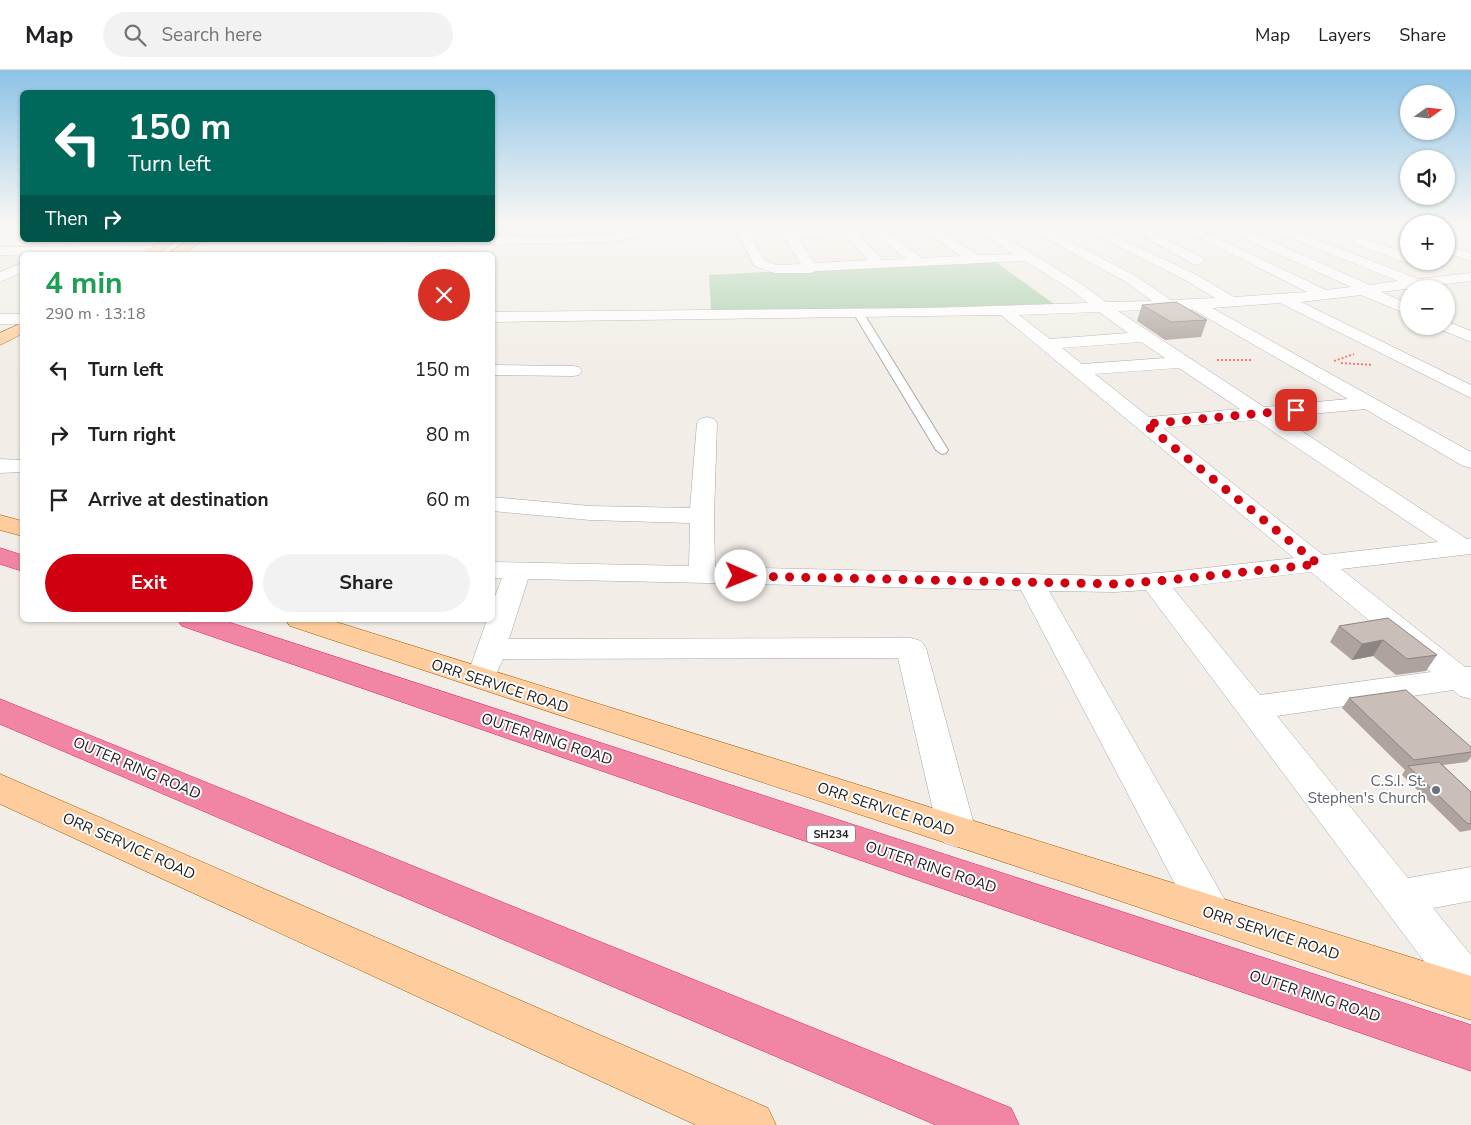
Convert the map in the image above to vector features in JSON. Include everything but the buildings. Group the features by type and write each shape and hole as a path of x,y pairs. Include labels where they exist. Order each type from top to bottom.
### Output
{"highway":[{"path":"0,556 20,562"},
{"name":"OUTER RING ROAD","path":"198,622 1471,1048"},
{"name":"OUTER RING ROAD","path":"0,710 994,1125"}],"main road":[{"path":"0,340 20,329"},
{"path":"0,350 20,340"},
{"path":"0,522 20,528"},
{"name":"ORR SERVICE ROAD","path":"308,622 486,664 957,832 1471,998"},
{"name":"ORR SERVICE ROAD","path":"0,788 751,1125"}],"street":[{"path":"1056,274 1083,291 1144,337 1466,547"},
{"path":"1122,274 1168,305"},
{"path":"1184,274 1234,303"},
{"path":"1282,274 1325,295"},
{"path":"1332,274 1400,306"},
{"path":"1393,274 1407,280"},
{"path":"1441,274 1465,283"},
{"path":"495,317 1005,311 1234,303 1400,286"},
{"path":"1247,288 1277,300 1471,392"},
{"path":"1194,304 1471,461"},
{"path":"1005,311 1318,564 1467,681"},
{"path":"0,319 20,320"},
{"path":"1455,328 1471,329"},
{"path":"1455,330 1471,338"},
{"path":"1046,344 1144,337"},
{"path":"1079,370 1182,362"},
{"path":"495,370 573,371"},
{"path":"1145,424 1369,404"},
{"path":"702,576 702,516 707,423"},
{"path":"0,466 20,466"},
{"path":"495,504 590,513 702,516"},
{"path":"495,620 505,571 1031,583 1154,582 1466,547"},
{"path":"1154,582 1471,989"},
{"path":"1031,583 1211,913"},
{"path":"495,622 486,664 911,648 957,832"},
{"path":"1252,708 1467,681"},
{"path":"1399,897 1471,884"}],"lane":[{"path":"859,314 942,450"}],"green space":[{"path":"1013,274 1054,304 711,310 709,275"}],"place":[{"name":"C.S.I. St. Stephen's Church","path":"1436,790"}],"route":[{"path":"741,576 1115,584 1318,564 1145,424 1296,410"}]}
